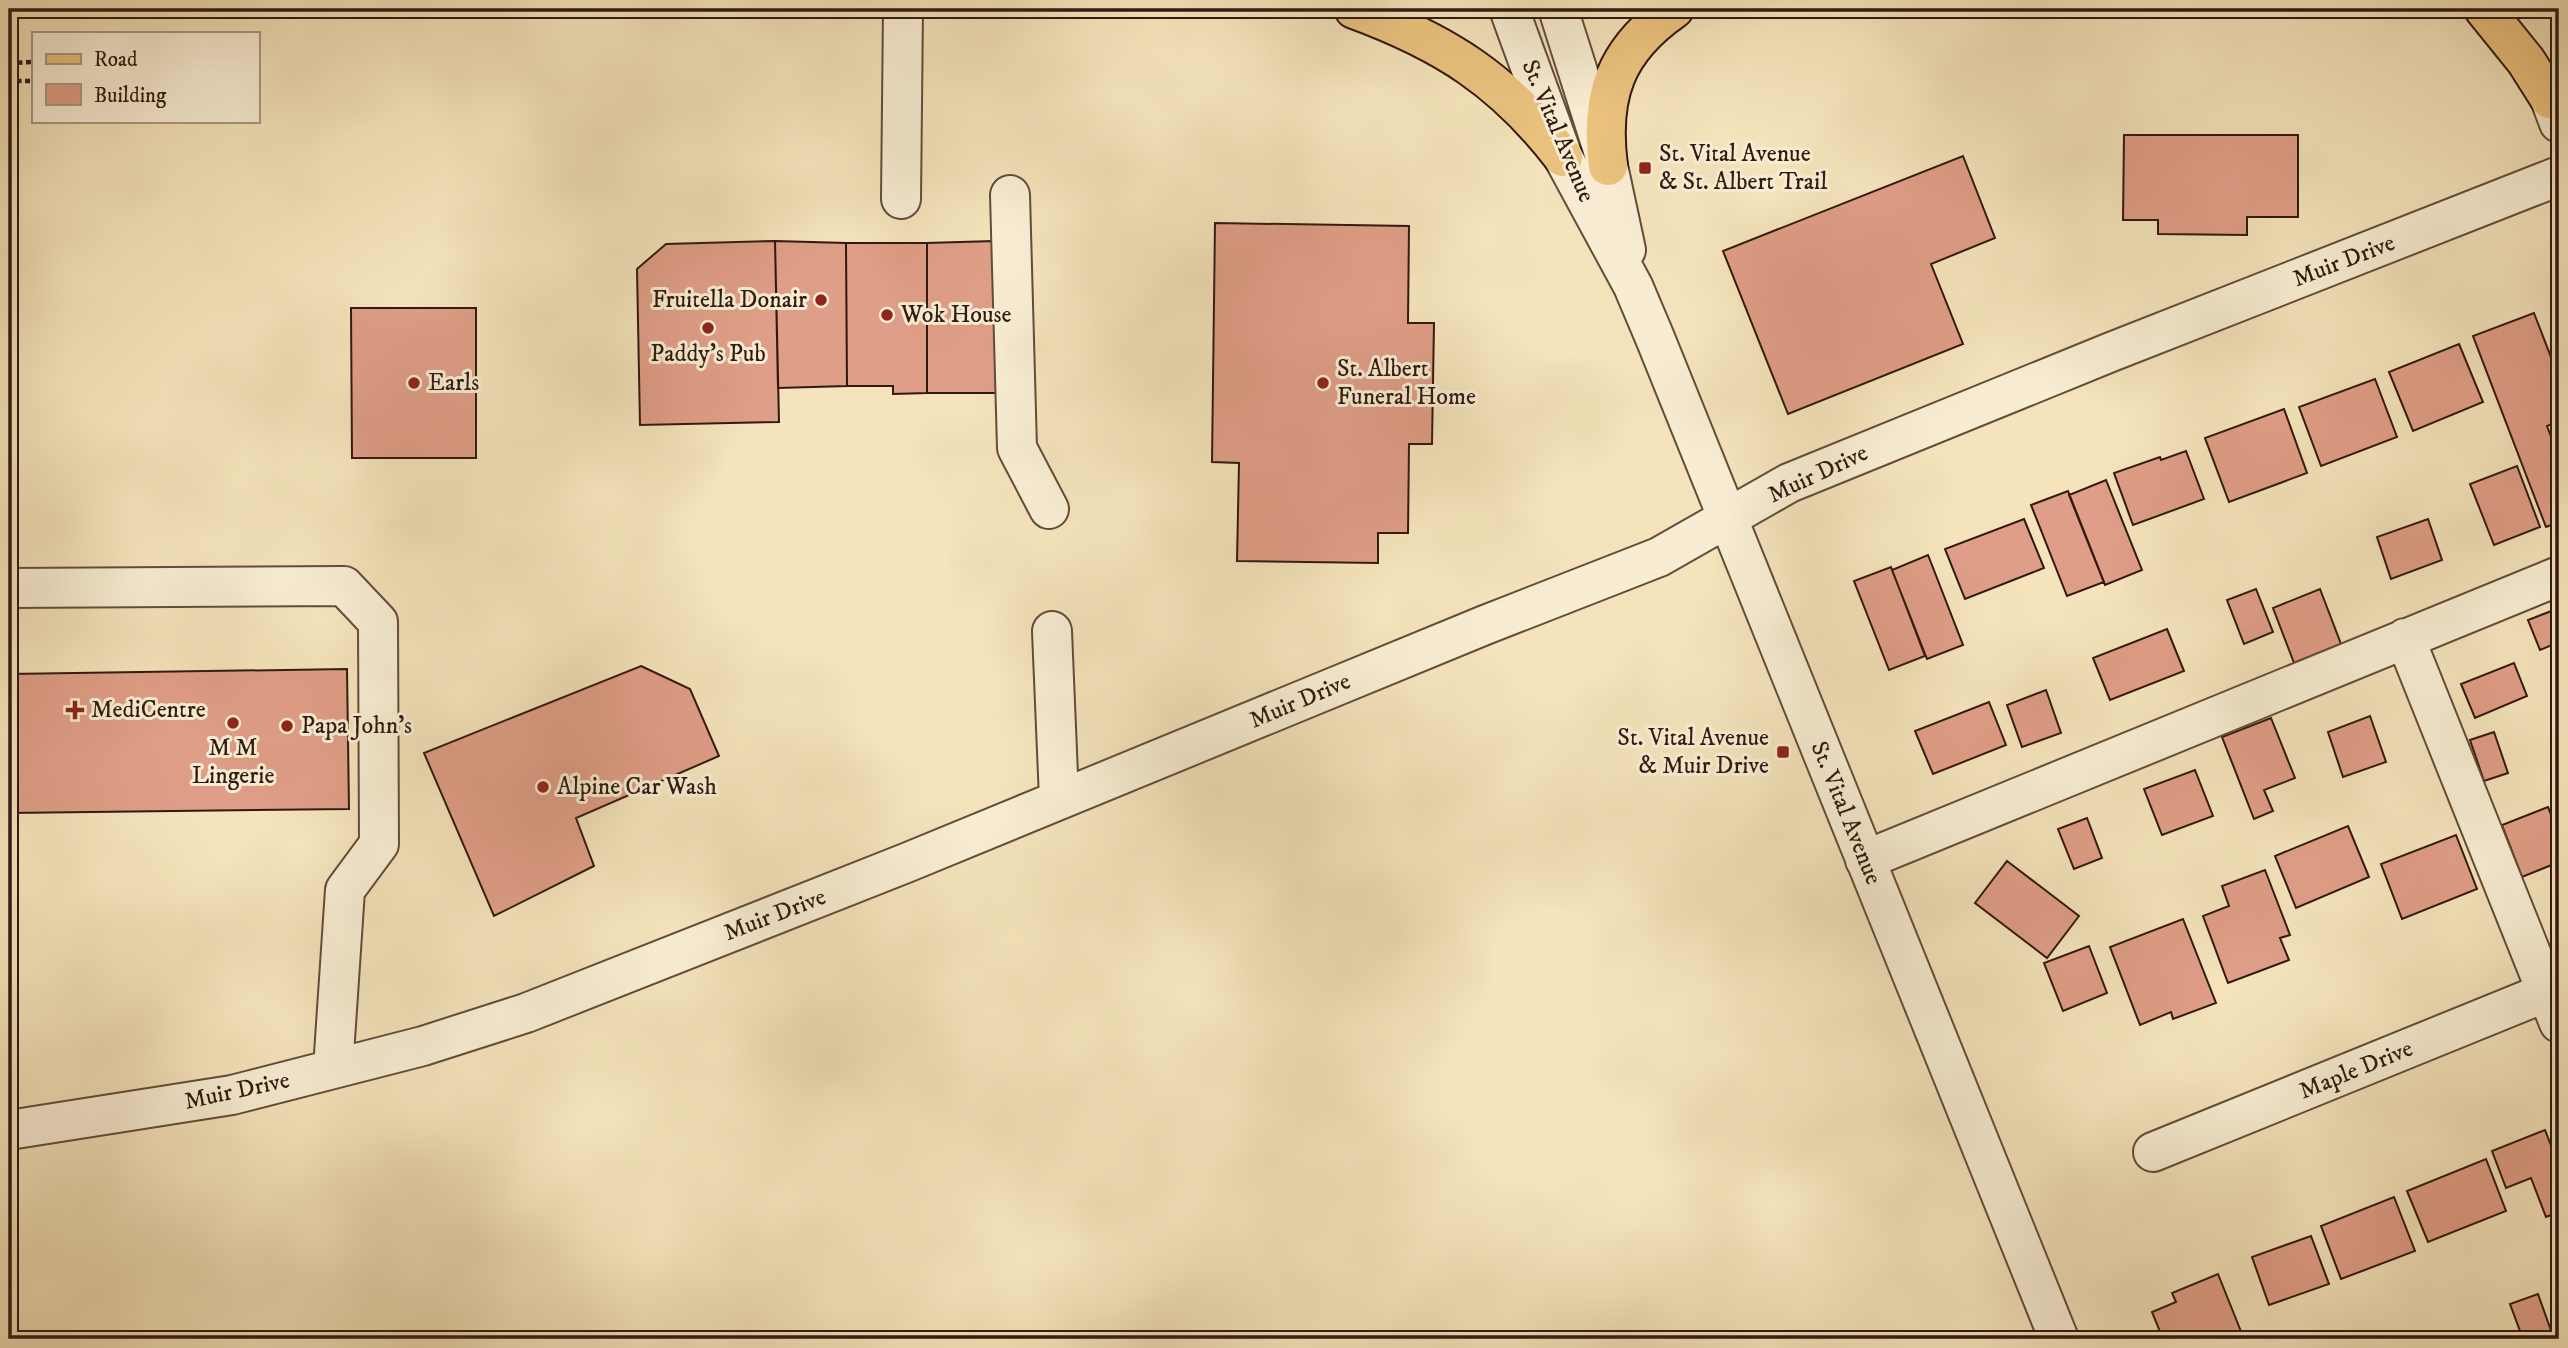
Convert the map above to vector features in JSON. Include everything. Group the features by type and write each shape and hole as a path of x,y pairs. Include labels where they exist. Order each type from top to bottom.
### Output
{"main road":[{"path":"1354,9 1394,24 1437,45 1472,67 1506,93 1536,122 1563,157"},
{"path":"1608,166 1605,114 1611,88 1635,43 1655,22 1674,9"},
{"path":"2484,9 2556,99"}],"street":[{"path":"901,199 903,9"},
{"name":"St. Vital Avenue","path":"1509,9 1563,157 1633,286 2059,1339"},
{"name":"St. Vital Avenue","path":"1558,9 1608,166 1633,286"},
{"name":"Muir Drive","path":"9,1130 232,1095 424,1046 526,1013 906,863 1485,625 1660,557 1789,483 2111,352 2559,176"},
{"path":"1010,195 1017,448 1049,509"},
{"path":"1865,860 2559,576"},
{"path":"9,588 344,586 378,622 379,844 345,890 333,1069"},
{"path":"1052,631 1059,799"},
{"path":"2405,638 2555,1001"},
{"name":"Maple Drive","path":"2153,1152 2555,1001"}],"path":[{"path":"9,63 32,62"},
{"path":"9,85 17,81 32,81"}],"building":[{"path":"2124,135 2298,135 2298,217 2247,217 2247,235 2158,234 2158,220 2123,220"},
{"path":"1963,156 1995,238 1931,264 1963,344 1788,414 1723,251"},
{"name":"St. Albert Funeral Home","path":"1215,223 1409,226 1408,323 1434,323 1432,444 1409,444 1408,533 1378,533 1378,563 1237,561 1239,463 1212,462"},
{"name":"Paddy's Pub","path":"775,241 779,422 640,425 637,269 666,244"},
{"path":"775,241 846,243 847,386 778,388"},
{"path":"994,241 996,393 927,393 927,243"},
{"name":"Wok House","path":"846,243 927,243 927,393 893,394 893,386 847,386"},
{"name":"Earls","path":"351,308 476,308 476,458 352,458"},
{"path":"2534,313 2559,378 2559,421 2547,426 2559,458 2559,522 2546,527 2473,336"},
{"path":"2459,344 2483,402 2413,431 2389,372"},
{"path":"2375,379 2397,437 2321,466 2299,407"},
{"path":"2284,409 2307,473 2229,502 2205,438"},
{"path":"2186,451 2204,499 2133,525 2114,473"},
{"path":"2517,466 2540,527 2494,545 2470,484"},
{"path":"2106,480 2142,570 2105,585 2069,495"},
{"path":"2068,491 2104,582 2067,596 2031,505"},
{"path":"2024,519 2044,568 1965,599 1945,549"},
{"path":"2428,519 2442,560 2391,579 2377,537"},
{"path":"1928,555 1963,645 1927,659 1892,570"},
{"path":"1891,567 1925,656 1889,670 1854,581"},
{"path":"2256,589 2273,632 2244,644 2227,600"},
{"path":"2320,589 2341,644 2294,663 2273,608"},
{"path":"2559,608 2559,642 2540,650 2528,620"},
{"path":"2167,629 2184,671 2110,700 2093,658"},
{"path":"2514,663 2527,696 2475,718 2461,684"},
{"name":"Alpine Car Wash","path":"641,666 690,689 719,756 576,818 594,866 494,916 424,753"},
{"path":"347,669 349,809 9,813 9,674"},
{"path":"2046,690 2061,733 2022,747 2007,705"},
{"path":"1989,702 2006,745 1933,774 1915,731"},
{"path":"2370,716 2386,762 2343,777 2328,732"},
{"path":"2271,718 2295,778 2264,790 2273,811 2254,819 2222,737"},
{"path":"2494,732 2508,773 2484,781 2470,740"},
{"path":"2195,770 2213,816 2162,835 2144,789"},
{"path":"2548,807 2559,835 2559,862 2522,877 2502,825"},
{"path":"2087,818 2102,858 2074,869 2058,829"},
{"path":"2348,826 2369,877 2296,908 2275,856"},
{"path":"2456,835 2477,889 2402,919 2381,864"},
{"path":"2007,861 2079,916 2047,958 1975,903"},
{"path":"2265,870 2290,935 2280,938 2289,960 2228,983 2203,916 2229,906 2222,886"},
{"path":"2183,919 2216,1003 2173,1019 2171,1012 2140,1025 2110,947"},
{"path":"2089,946 2107,993 2063,1011 2044,963"},
{"path":"2545,1130 2559,1166 2552,1169 2556,1180 2559,1179 2559,1212 2546,1217 2531,1178 2506,1188 2492,1151"},
{"path":"2486,1159 2506,1211 2428,1242 2407,1191"},
{"path":"2394,1197 2415,1251 2341,1279 2321,1226"},
{"path":"2311,1236 2329,1284 2269,1305 2252,1257"},
{"path":"2218,1274 2244,1339 2163,1339 2152,1312 2176,1302 2172,1293"},
{"path":"2538,1294 2554,1339 2523,1339 2510,1304"}],"place":[{"name":"St. Vital Avenue & St. Albert Trail","path":"1645,168"},
{"name":"Fruitella Donair","path":"821,300"},
{"name":"Wok House","path":"887,315"},
{"name":"Paddy's Pub","path":"708,328"},
{"name":"Earls","path":"414,383"},
{"name":"St. Albert Funeral Home","path":"1323,383"},
{"name":"MediCentre","path":"75,710"},
{"name":"M M Lingerie","path":"233,723"},
{"name":"Papa John's","path":"287,726"},
{"name":"St. Vital Avenue & Muir Drive","path":"1783,752"},
{"name":"Alpine Car Wash","path":"543,787"}]}
